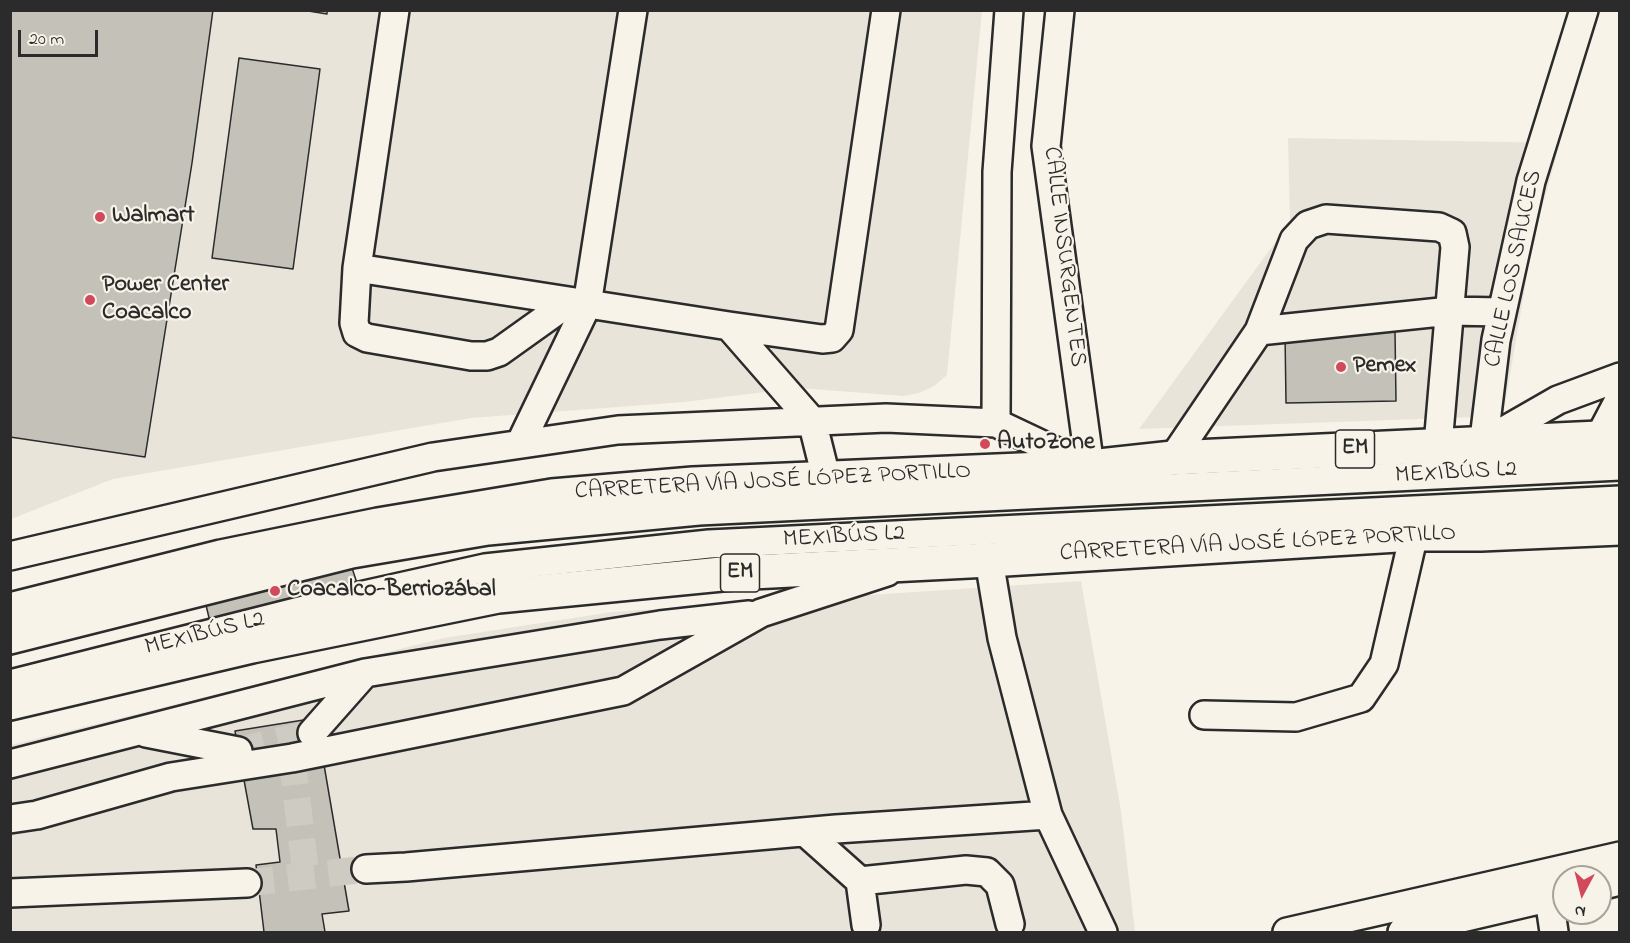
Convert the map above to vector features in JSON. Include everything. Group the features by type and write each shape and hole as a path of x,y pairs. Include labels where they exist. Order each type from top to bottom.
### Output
{"main road":[{"name":"CARRETERA VÍA JOSÉ LÓPEZ PORTILLO","path":"10,610 220,557 378,525 552,496 693,484 1090,467 1173,458 1438,445 1482,458 1609,438"},
{"name":"CARRETERA VÍA JOSÉ LÓPEZ PORTILLO","path":"10,703 252,646 498,596 732,573 1414,534 1481,521 1620,528"}],"street":[{"path":"395,10 357,268 354,323 357,333 367,338 471,356 488,356 499,352 578,304"},
{"path":"520,444 578,304 633,10"},
{"path":"357,268 578,304 822,339 832,338 839,330 886,10"},
{"path":"996,423 997,172 1009,10"},
{"name":"CALLE INSURGENTES","path":"1060,10 1046,146 1090,467"},
{"name":"CALLE LOS SAUCES","path":"1481,521 1482,458 1496,340 1531,181 1584,10"},
{"path":"1173,458 1259,331 1294,240 1308,225 1326,219 1439,227 1452,233 1455,247 1438,445"},
{"path":"1259,331 1450,311 1502,312"},
{"path":"729,326 812,420 826,477"},
{"path":"1482,458 1558,400 1620,377"},
{"path":"1609,438 1620,398"},
{"path":"10,556 433,457 618,430 886,417 996,423 1090,467"},
{"name":"MEXIBÚS L2","path":"10,640 352,554 488,531 699,511 1482,458 1620,466"},
{"name":"MEXIBÚS L2","path":"10,684 356,597 485,568 710,544 1481,521 1620,500"},
{"path":"1204,715 1296,717 1361,698 1384,664 1414,534"},
{"path":"989,560 1002,638 1048,814 1103,933"},
{"path":"10,819 37,815 171,777 291,758 623,691 761,614 912,563"},
{"path":"10,764 365,673 660,625 761,614"},
{"path":"312,733 365,673"},
{"path":"139,731 238,751"},
{"path":"366,869 1048,814"},
{"path":"805,832 860,881 866,925"},
{"path":"1287,933 1620,856"},
{"path":"860,881 966,870 987,872 1000,885 1010,924"},
{"path":"10,893 247,883"},
{"path":"1401,933 1552,897"}],"shaded area":[{"path":"11,11 982,11 947,375 934,386 919,393 904,396 798,388 684,402 471,418 113,479 11,519"},
{"path":"1288,138 1560,143 1533,240 1503,416 1139,429 1290,222"},
{"path":"1081,581 1121,811 1135,932 11,932 11,745 444,638 612,612"}],"building":[{"name":"Power Center Coacalco","path":"10,10 213,10 192,163 145,457 10,437"},
{"path":"302,10 327,10 327,14"},
{"path":"239,58 320,69 293,269 212,258"},
{"name":"Pemex","path":"1395,331 1396,401 1286,403 1285,333"},
{"path":"350,562 359,589 211,626 205,601"},
{"path":"316,718 349,911 322,914 325,932 264,932 256,865 280,862 276,829 253,829 235,731"}],"tunnel":[{"path":"238,751 312,733"},
{"path":"292,758 306,876"},
{"path":"247,883 366,869"}],"place":[{"name":"Walmart","path":"100,217"},
{"name":"Power Center Coacalco","path":"90,300"},
{"name":"Pemex","path":"1341,367"},
{"name":"AutoZone","path":"985,444"},
{"name":"Coacalco-Berriozábal","path":"275,591"}]}
